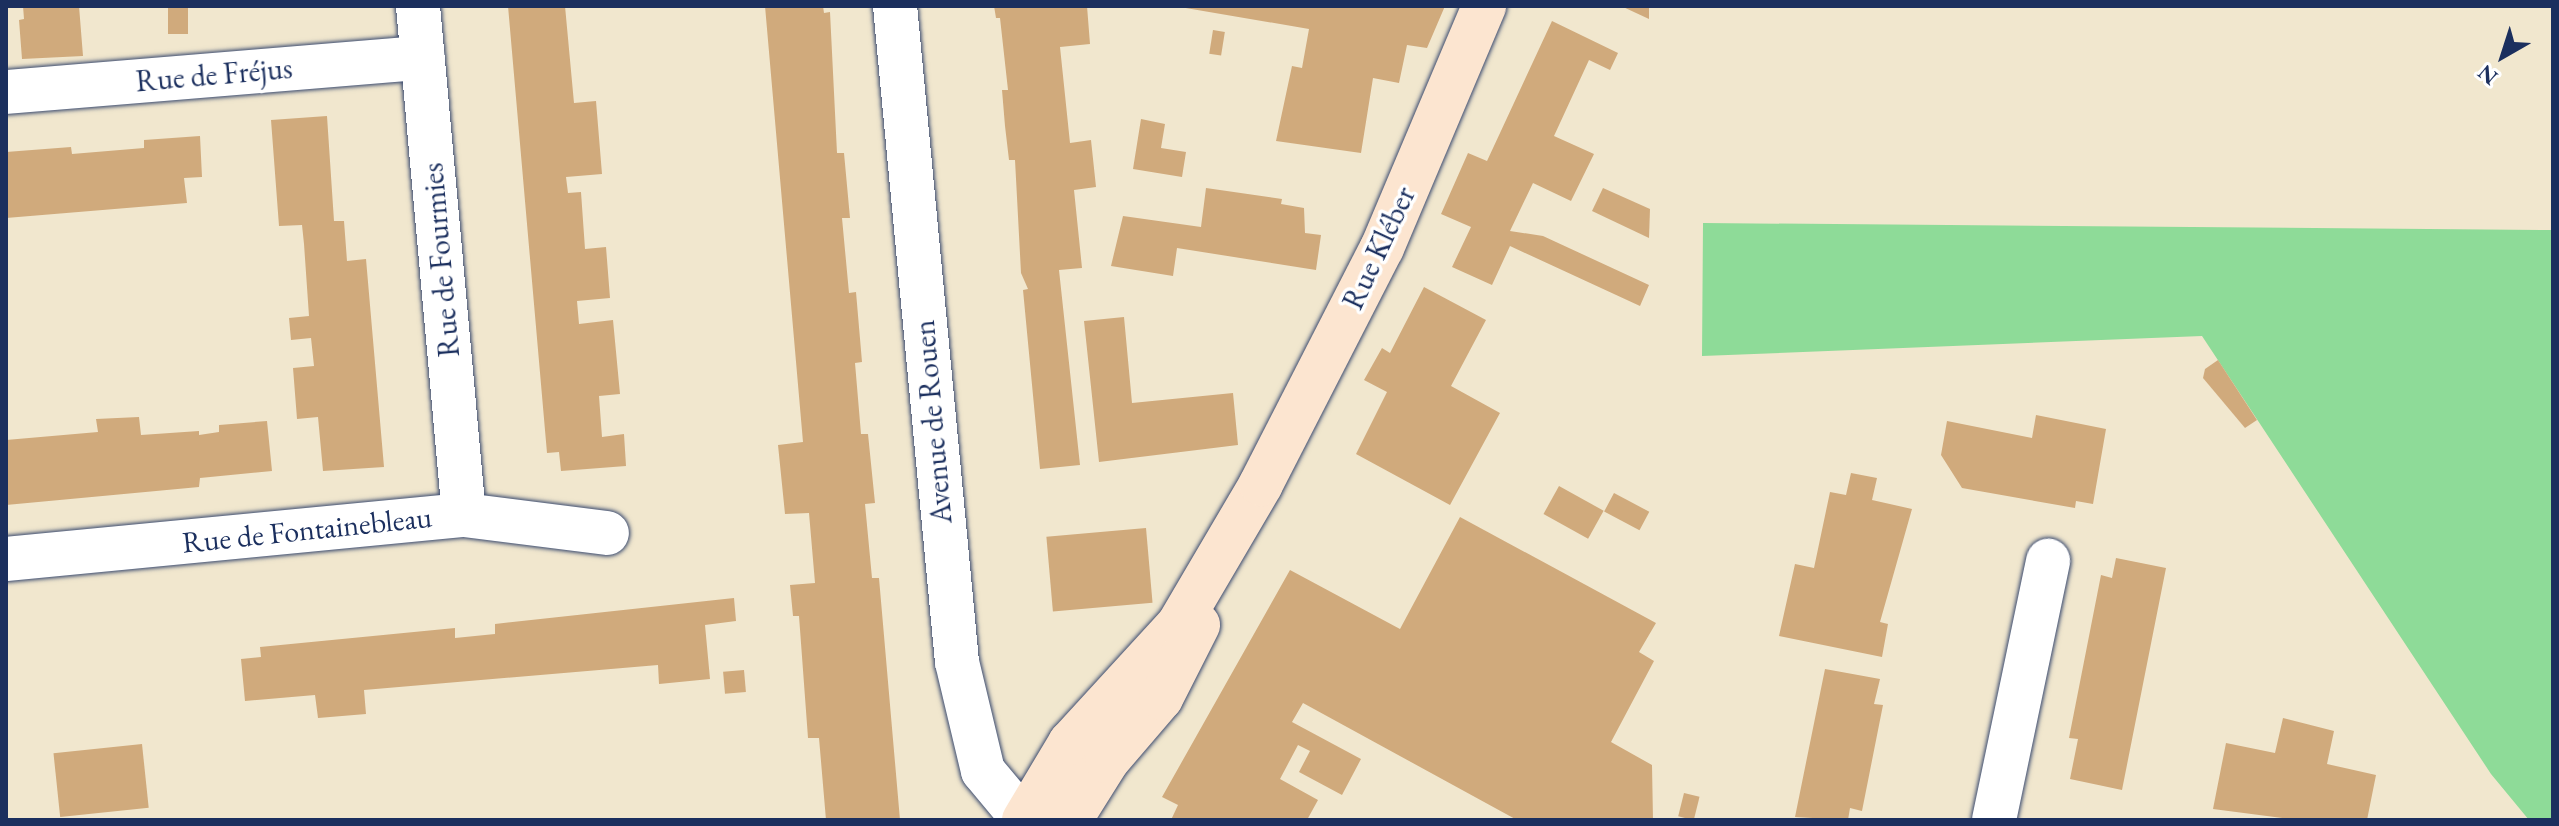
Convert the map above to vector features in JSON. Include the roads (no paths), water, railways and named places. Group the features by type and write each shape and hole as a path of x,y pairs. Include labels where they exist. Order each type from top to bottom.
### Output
{"street":[{"name":"Rue de Fourmies","path":"418,6 464,515"},
{"name":"Avenue de Rouen","path":"895,6 957,662 983,771 1024,820"},
{"name":"Rue Kléber","path":"1070,820 1102,769 1145,721 1174,676 1261,484 1382,248 1484,6"},
{"name":"Rue de Fréjus","path":"6,92 423,58"},
{"name":"Rue Kléber","path":"1024,820 1070,743 1179,624 1261,484"},
{"name":"Rue de Fontainebleau","path":"6,559 464,515 607,533"},
{"path":"1994,820 2048,561"}]}
